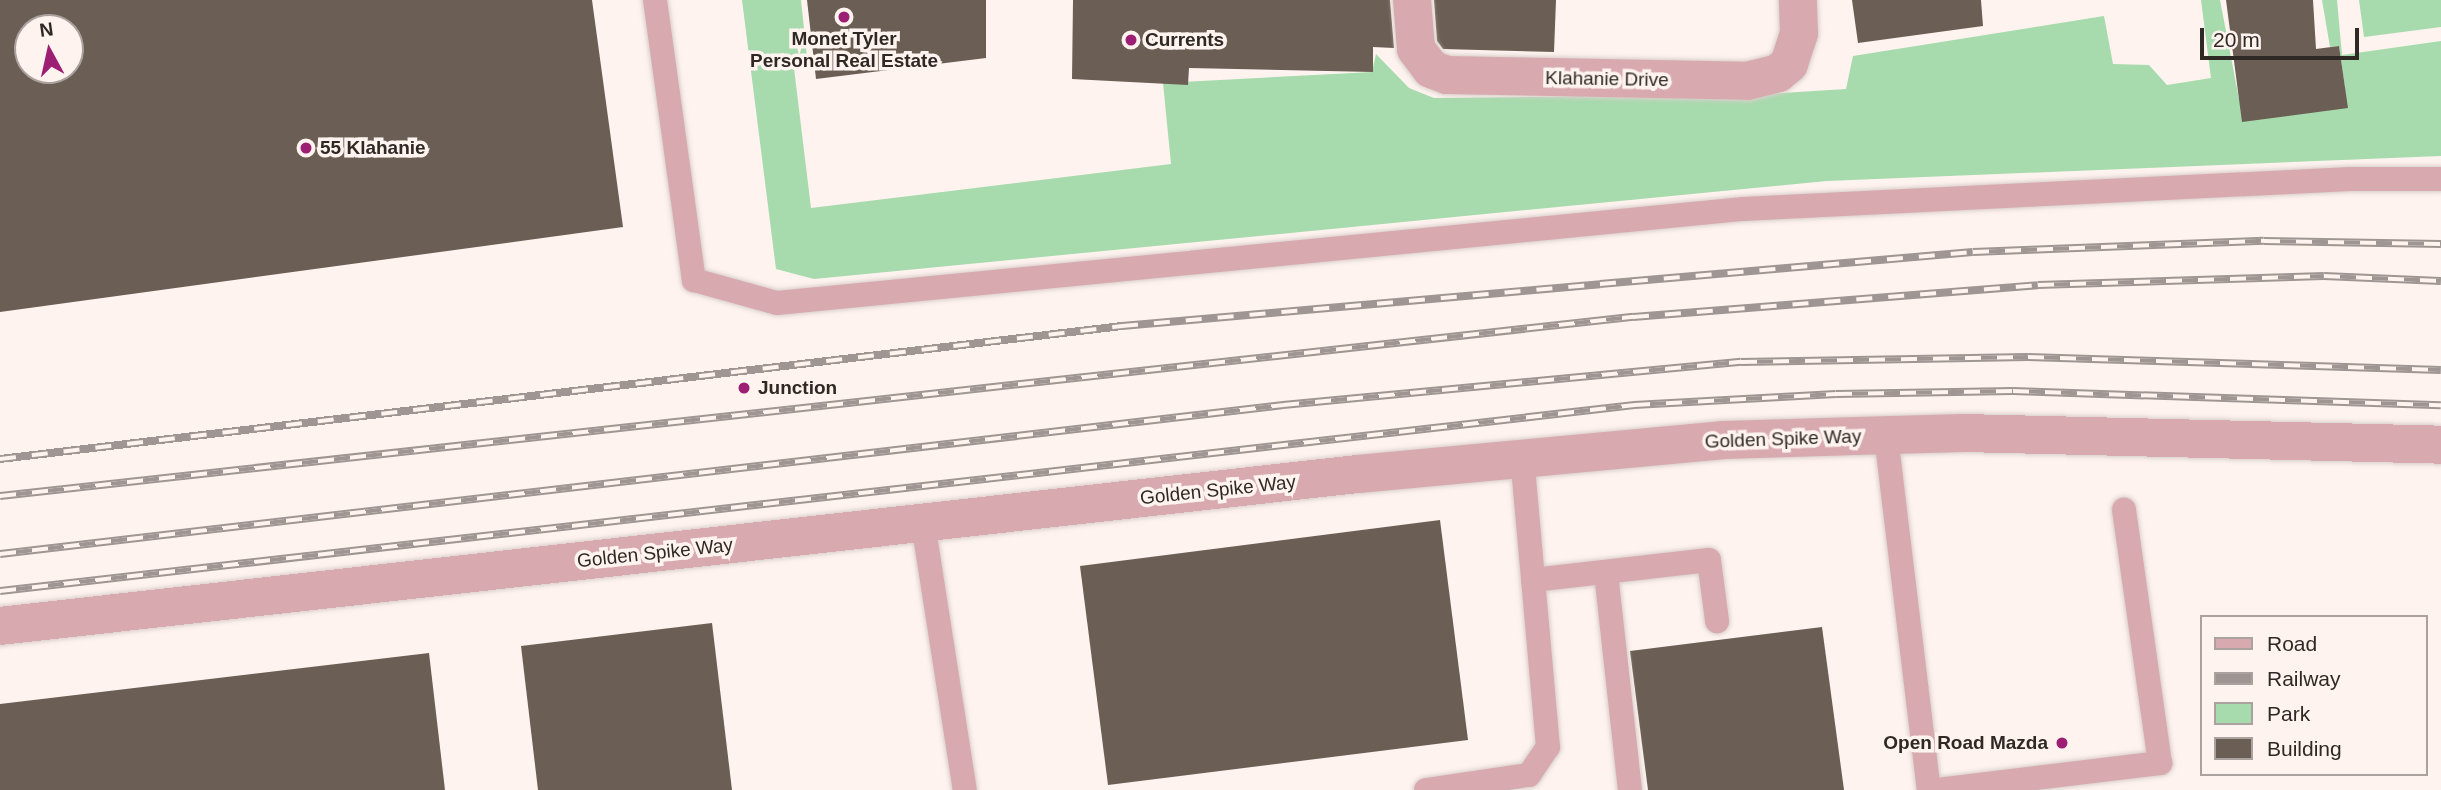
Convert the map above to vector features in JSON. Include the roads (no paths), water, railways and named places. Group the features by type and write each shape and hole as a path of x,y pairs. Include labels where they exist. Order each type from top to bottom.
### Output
{"street":[{"name":"Klahanie Drive","path":"1412,0 1416,50 1431,69 1447,75 1747,81 1778,73 1789,64 1799,33 1798,0"},
{"name":"Golden Spike Way","path":"0,626 1522,456 1724,440 1886,436 2194,436 2441,445"}],"lane":[{"path":"655,0 694,280 777,303 1743,209 2350,179 2441,179"},
{"path":"1886,436 1929,790"},
{"path":"1426,790 1529,775 1541,764 1548,747 1522,456"},
{"path":"1937,790 2160,763 2124,510"},
{"path":"923,523 965,790"},
{"path":"1533,580 1709,560 1717,621"},
{"path":"1606,573 1630,790"}],"railway":[{"path":"0,459 1122,326 1973,252 2264,241 2441,244"},
{"path":"0,496 1633,317 2038,285 2324,276 2441,281"},
{"path":"0,554 1283,405 1741,362 2028,357 2441,370"},
{"path":"0,591 1634,405 1836,394 2013,391 2441,405"}],"place":[{"name":"Monet Tyler Personal Real Estate","path":"844,17"},
{"name":"Currents","path":"1131,40"},
{"name":"55 Klahanie","path":"306,148"},
{"name":"Junction","path":"744,388"},
{"name":"Open Road Mazda","path":"2062,743"}]}
